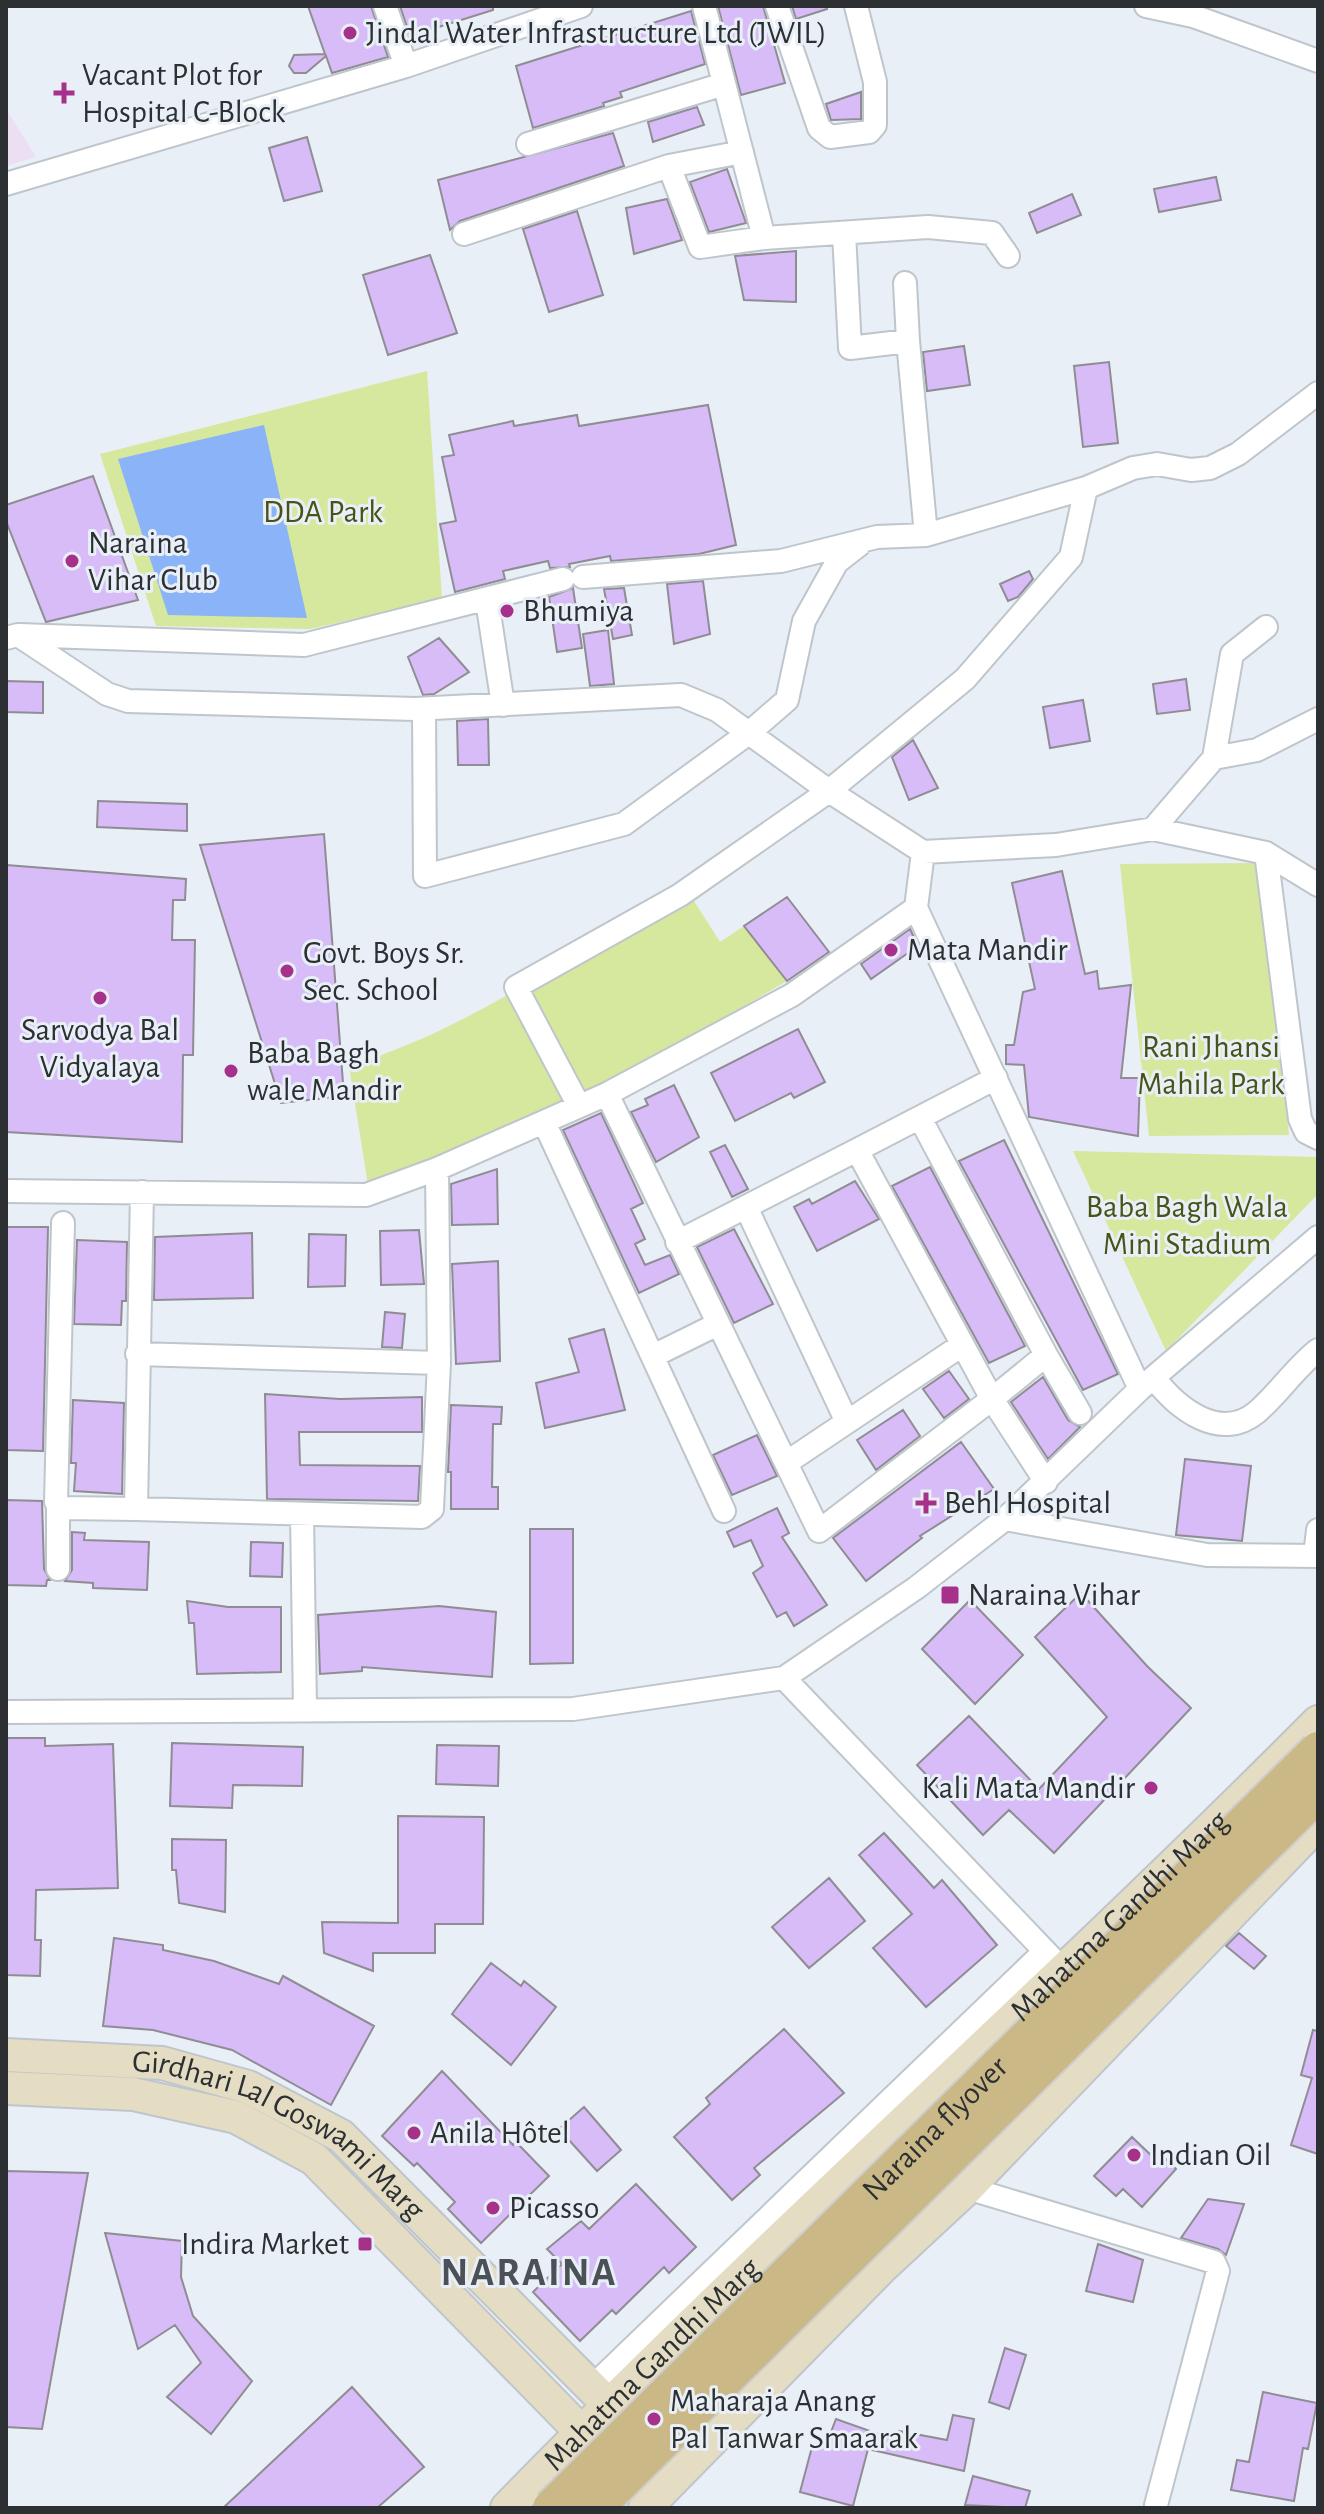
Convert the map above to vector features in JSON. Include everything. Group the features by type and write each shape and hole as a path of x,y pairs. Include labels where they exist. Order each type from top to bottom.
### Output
{"main road":[{"name":"Mahatma Gandhi Marg","path":"507,2508 581,2432 600,2395 689,2328 1055,1962 1249,1789 1318,1722"},
{"name":"Naraina flyover","path":"551,2508 1318,1750"},
{"path":"1249,1789 1281,1823 1311,1830"},
{"name":"Naraina flyover","path":"595,2508 1318,1793"},
{"path":"648,2505 883,2266 967,2188 1311,1830"},
{"name":"Girdhari Lal Goswami Marg","path":"6,2055 162,2063 248,2087 341,2136 678,2475"},
{"name":"Girdhari Lal Goswami Marg","path":"6,2088 133,2094 236,2117 314,2159 581,2432 648,2505"},
{"path":"689,2328 703,2347 758,2393"}],"street":[{"path":"385,6 406,66"},
{"path":"6,184 406,66 555,10 581,6"},
{"path":"704,6 764,238"},
{"path":"777,6 819,128 830,137 869,132 875,125 875,82 856,6"},
{"path":"1146,6 1193,16 1318,61"},
{"path":"528,144 724,84"},
{"path":"464,234 669,166 742,152"},
{"path":"669,166 700,247 764,238 928,227 992,233 1008,256"},
{"path":"844,233 850,348 908,341"},
{"path":"905,283 926,535"},
{"path":"12,636 304,645 573,578 781,561 866,540 926,535 1086,488 1133,468 1157,464 1191,470 1210,468 1238,454 1318,393"},
{"path":"579,1106 516,987 680,895 829,791 965,679 1071,557 1086,488"},
{"path":"424,709 425,876 624,824 750,732 787,700 804,621 837,562 866,540"},
{"path":"487,600 503,705"},
{"path":"1153,829 1214,758 1232,654 1266,627"},
{"path":"12,636 107,694 128,701 424,709 681,695 717,710 829,791 923,852 1056,845 1153,829 1266,853 1318,885"},
{"path":"1214,758 1257,750 1318,719"},
{"path":"923,852 916,908 1147,1384 1189,1413 1207,1421 1235,1424 1257,1412 1318,1350"},
{"path":"1266,853 1300,1119 1306,1132 1318,1138"},
{"path":"6,1191 366,1195 437,1169 607,1094 792,995 916,908"},
{"path":"677,1242 996,1078"},
{"path":"607,1094 819,1531 1046,1355"},
{"path":"920,1118 1080,1413"},
{"path":"544,1122 724,1511"},
{"path":"857,1150 992,1399 1046,1482"},
{"path":"58,1506 428,1515 433,1504 439,1363 437,1169"},
{"path":"136,1509 142,1192"},
{"path":"746,1207 847,1422"},
{"path":"58,1569 58,1506 55,1496 63,1223"},
{"path":"6,1712 573,1709 784,1678 916,1588 1005,1519 1147,1384 1318,1237"},
{"path":"653,1356 718,1324"},
{"path":"786,1463 962,1345"},
{"path":"137,1354 439,1363"},
{"path":"302,1514 305,1709"},
{"path":"1005,1519 1207,1555 1316,1556 1318,1530"},
{"path":"600,2395 1055,1962 784,1678"},
{"path":"967,2188 1214,2262 1218,2271 1156,2505"}],"shaded area":[{"path":"6,109 36,157 6,166"}],"green space":[{"name":"DDA Park","path":"427,371 442,599 310,629 156,626 100,454"},
{"name":"Rani Jhansi Mahila Park","path":"1257,863 1289,1135 1149,1136 1120,864"},
{"path":"682,882 720,942 744,926 787,981 635,1069 532,1123 424,1167 368,1185 349,1066 394,1050 481,1010 563,961"},
{"name":"Baba Bagh Wala Mini Stadium","path":"1073,1151 1318,1157 1318,1194 1166,1351"}],"water":[{"path":"264,425 307,618 168,615 118,459"}],"building":[{"name":"Jindal Water Infrastructure Ltd (JWIL)","path":"308,6 371,6 388,57 332,73 326,56 306,73 294,73 289,66 294,55 325,54"},
{"path":"400,6 493,6 493,10 410,36"},
{"path":"718,6 763,6 785,83 741,95"},
{"path":"792,6 826,6 827,9 796,19"},
{"path":"691,11 705,64 620,92 622,97 603,103 604,106 533,128 516,66"},
{"path":"861,92 861,119 831,120 826,104"},
{"path":"697,107 704,125 653,142 648,122"},
{"path":"613,133 624,166 460,221 450,230 438,180"},
{"path":"307,137 322,191 284,201 269,148"},
{"path":"727,169 746,223 709,232 690,182"},
{"path":"1216,177 1221,200 1159,212 1154,189"},
{"path":"1072,194 1081,215 1037,233 1029,213"},
{"path":"667,199 682,240 634,254 626,208"},
{"path":"577,211 603,295 549,312 523,229"},
{"path":"796,251 796,302 744,300 735,256"},
{"path":"430,255 457,333 388,355 363,275"},
{"path":"964,346 970,385 927,391 923,352"},
{"path":"1109,362 1118,443 1083,447 1074,366"},
{"path":"708,405 736,545 699,554 611,561 610,556 569,564 570,567 550,568 548,561 503,571 505,579 455,592 440,524 456,521 442,457 454,455 449,435 513,421 514,426 577,415 579,426"},
{"name":"Naraina Vihar Club","path":"93,476 138,600 46,622 6,521 6,505"},
{"path":"1029,571 1033,579 1018,597 1008,601 1000,584"},
{"path":"703,581 710,634 674,644 667,584"},
{"path":"573,588 582,648 557,652 549,597"},
{"path":"624,588 632,635 613,639 604,589"},
{"path":"608,630 614,684 590,686 583,634"},
{"path":"439,638 469,672 434,694 423,695 408,657"},
{"path":"1186,679 1190,710 1157,714 1153,684"},
{"path":"6,681 43,682 43,713 6,712"},
{"path":"1083,700 1090,741 1050,748 1043,707"},
{"path":"488,719 489,765 458,765 457,721"},
{"path":"913,740 938,788 909,800 892,757"},
{"path":"98,801 187,804 187,831 97,827"},
{"name":"Govt. Boys Sr. Sec. School","path":"324,834 344,1096 281,1103 200,845"},
{"name":"Sarvodya Bal Vidyalaya","path":"6,865 186,879 185,900 173,900 172,940 195,940 193,1055 183,1055 182,1142 6,1132"},
{"path":"1062,871 1085,974 1097,971 1099,989 1131,985 1121,1078 1140,1078 1138,1136 1029,1117 1024,1065 1006,1064 1006,1045 1014,1045 1023,992 1035,989 1012,883"},
{"path":"787,897 829,952 787,981 744,926"},
{"name":"Mata Mandir","path":"910,929 918,946 871,979 861,964"},
{"path":"798,1029 825,1082 794,1098 791,1093 735,1121 711,1073"},
{"path":"674,1085 699,1137 656,1162 631,1112 648,1105 645,1099"},
{"path":"601,1113 643,1203 631,1209 645,1239 635,1244 645,1265 670,1255 679,1274 639,1293 563,1130"},
{"path":"1004,1140 1118,1374 1083,1390 959,1161"},
{"path":"725,1145 748,1189 732,1197 710,1152"},
{"path":"930,1167 1025,1346 989,1363 892,1186"},
{"path":"497,1169 498,1224 452,1225 451,1184"},
{"path":"855,1181 879,1219 817,1251 794,1207 809,1199 812,1204"},
{"path":"6,1227 48,1227 43,1451 6,1450"},
{"path":"734,1229 773,1304 734,1323 697,1247"},
{"path":"419,1230 424,1284 381,1285 380,1231"},
{"path":"252,1233 253,1298 154,1300 155,1237"},
{"path":"309,1234 346,1235 345,1286 308,1287"},
{"path":"77,1240 127,1242 126,1301 122,1301 121,1325 74,1324"},
{"path":"498,1261 500,1361 456,1364 452,1264"},
{"path":"385,1312 405,1314 402,1348 382,1347"},
{"path":"604,1329 625,1410 545,1428 536,1383 579,1372 569,1339"},
{"path":"949,1371 969,1399 944,1418 923,1389"},
{"path":"1043,1377 1068,1420 1080,1427 1048,1459 1011,1402"},
{"path":"265,1394 340,1399 422,1397 422,1432 299,1432 300,1465 420,1466 418,1501 267,1499"},
{"path":"73,1400 124,1403 122,1494 74,1491 76,1463 71,1463"},
{"path":"451,1405 502,1407 501,1424 493,1424 492,1487 498,1487 498,1509 451,1509 451,1472 448,1472"},
{"path":"903,1410 920,1436 876,1470 857,1440"},
{"path":"757,1435 777,1476 732,1495 713,1455"},
{"path":"961,1442 994,1489 920,1536 922,1538 866,1581 833,1538"},
{"path":"1185,1459 1251,1466 1242,1541 1176,1535"},
{"path":"6,1500 42,1501 44,1569 50,1580 47,1580 46,1586 6,1585"},
{"path":"777,1508 789,1533 782,1537 827,1605 794,1626 786,1612 777,1617 753,1573 763,1566 751,1540 734,1547 727,1532"},
{"path":"530,1529 573,1529 573,1663 530,1664"},
{"path":"72,1532 85,1533 84,1540 149,1542 147,1590 93,1588 93,1583 65,1581 72,1570"},
{"path":"251,1542 283,1543 282,1577 250,1576"},
{"path":"1081,1593 1147,1666 1191,1708 1054,1853 1009,1810 983,1835 917,1765 969,1716 1039,1789 1107,1717 1035,1637"},
{"path":"970,1600 1023,1655 975,1704 922,1649"},
{"path":"187,1601 228,1607 281,1607 281,1672 197,1674 194,1623 189,1623"},
{"path":"439,1606 496,1612 492,1677 362,1667 362,1671 320,1674 318,1615"},
{"path":"6,1738 45,1738 45,1746 113,1744 118,1888 36,1890 35,1940 41,1940 40,1976 6,1975"},
{"path":"172,1743 303,1747 302,1786 233,1785 232,1808 170,1806"},
{"path":"437,1745 499,1746 498,1786 436,1784"},
{"path":"398,1816 484,1817 483,1924 435,1924 435,1953 373,1953 373,1971 324,1953 322,1922 398,1923"},
{"path":"884,1833 934,1888 942,1880 997,1945 926,2007 873,1948 912,1914 859,1855"},
{"path":"172,1839 226,1840 225,1912 179,1903 176,1870 172,1870"},
{"path":"829,1878 865,1921 809,1968 772,1927"},
{"path":"1239,1933 1266,1956 1254,1969 1226,1946"},
{"path":"114,1938 163,1945 163,1950 214,1961 279,1984 283,1976 374,2026 331,2105 232,2050 153,2030 103,2026"},
{"path":"491,1963 521,1986 524,1981 556,2007 511,2065 452,2014"},
{"path":"784,2029 844,2093 754,2168 760,2175 732,2200 674,2137 710,2104 706,2098"},
{"path":"1313,2030 1318,2031 1318,2154 1291,2145 1312,2078 1301,2075"},
{"path":"442,2071 513,2145 516,2142 549,2176 481,2243 448,2209 455,2202 417,2163 414,2166 382,2136"},
{"path":"584,2107 621,2150 597,2171 559,2129"},
{"path":"1132,2137 1155,2159 1160,2153 1176,2169 1142,2207 1123,2189 1116,2196 1094,2176"},
{"path":"6,2171 88,2173 42,2429 6,2427"},
{"path":"636,2184 696,2247 669,2273 664,2267 616,2314 612,2310 580,2341 533,2292 562,2264 547,2249 581,2221 589,2229"},
{"path":"1208,2199 1244,2204 1226,2255 1218,2249 1181,2238"},
{"path":"105,2233 182,2241 181,2277 193,2316 252,2381 211,2434 167,2397 201,2363 175,2325 138,2349"},
{"path":"1098,2244 1143,2260 1133,2302 1086,2291"},
{"path":"1005,2348 1026,2355 1009,2409 989,2402"},
{"path":"352,2387 424,2467 377,2508 223,2508"},
{"path":"1263,2392 1317,2403 1308,2449 1303,2448 1294,2501 1231,2490 1237,2460 1249,2462"},
{"path":"953,2415 974,2419 964,2471 868,2449 853,2506 800,2492 812,2447 829,2437 836,2419 898,2441 899,2431 947,2440"},
{"path":"973,2476 1030,2491 1025,2508 965,2505"}],"place":[{"name":"Jindal Water Infrastructure Ltd (JWIL)","path":"350,33"},
{"name":"Vacant Plot for Hospital C-Block","path":"64,93"},
{"name":"Naraina Vihar Club","path":"72,561"},
{"name":"Bhumiya","path":"507,611"},
{"name":"Mata Mandir","path":"891,950"},
{"name":"Govt. Boys Sr. Sec. School","path":"287,971"},
{"name":"Sarvodya Bal Vidyalaya","path":"100,998"},
{"name":"Baba Bagh wale Mandir","path":"231,1071"},
{"name":"Behl Hospital","path":"926,1503"},
{"name":"Naraina Vihar","path":"950,1595"},
{"name":"Kali Mata Mandir","path":"1151,1788"},
{"name":"Anila Hôtel","path":"414,2133"},
{"name":"Indian Oil","path":"1134,2155"},
{"name":"Picasso","path":"493,2208"},
{"name":"Indira Market","path":"365,2244"},
{"name":"Maharaja Anang Pal Tanwar Smaarak","path":"654,2419"}],"district":[{"name":"NARAINA","path":"529,2273"}]}
